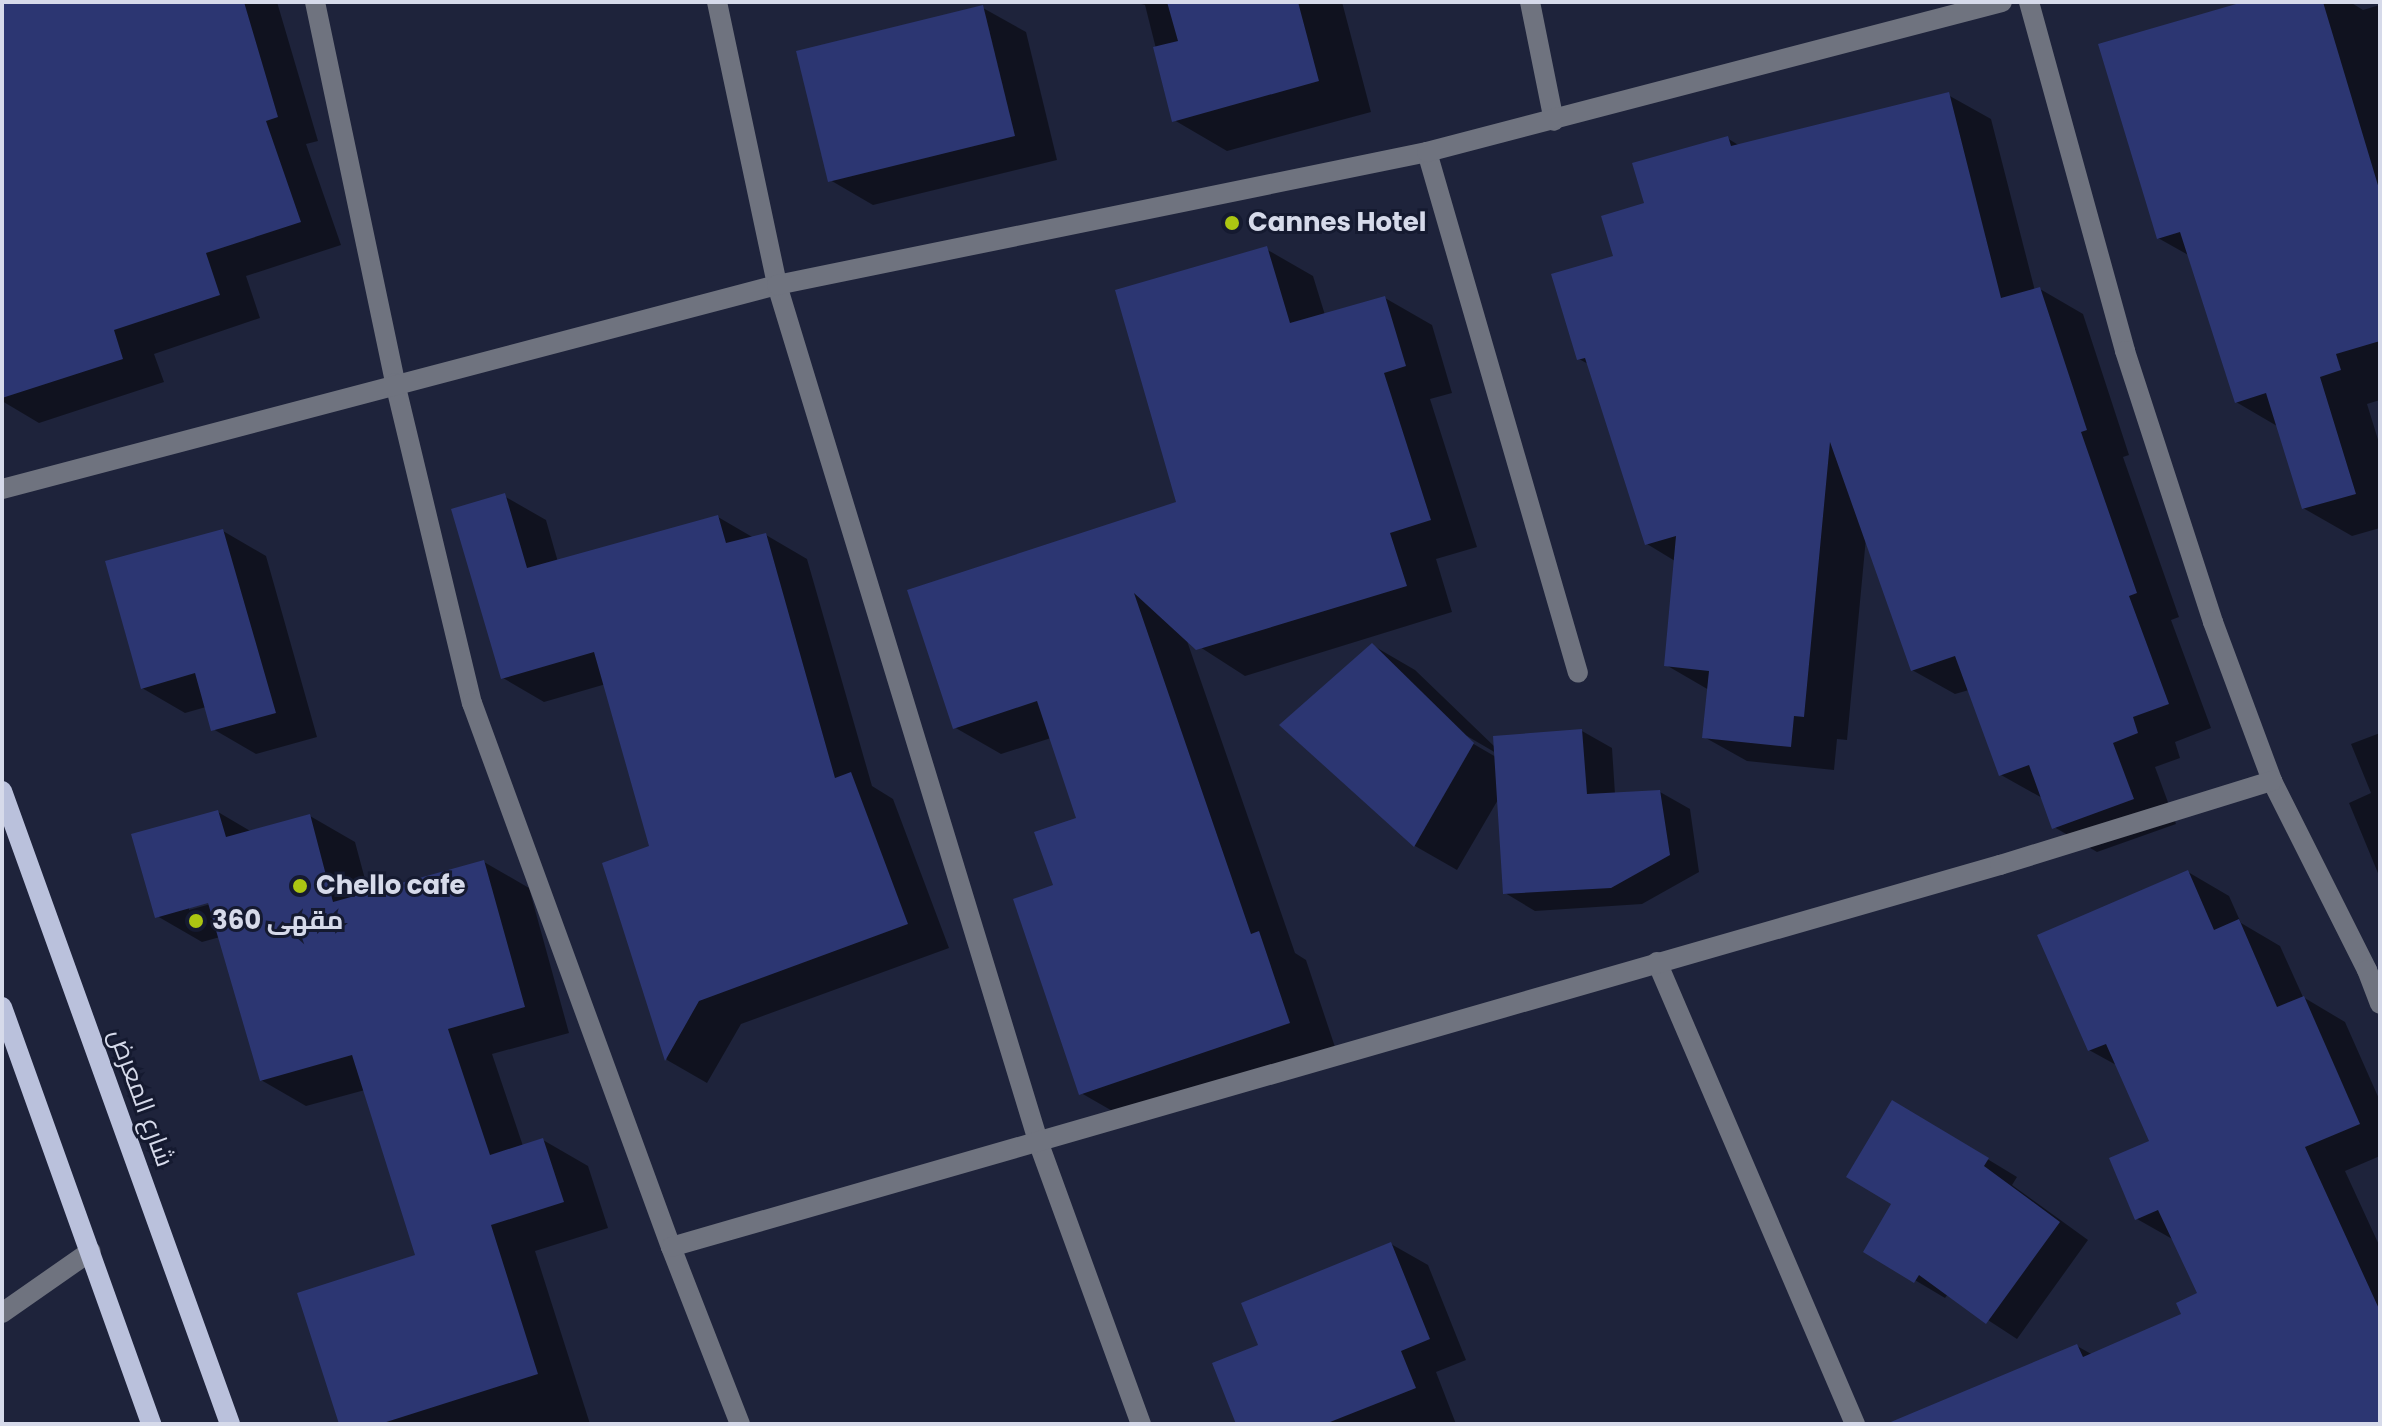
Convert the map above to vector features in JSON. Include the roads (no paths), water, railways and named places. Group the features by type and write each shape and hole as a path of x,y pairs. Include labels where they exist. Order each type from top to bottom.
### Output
{"main road":[{"name":"شارع المعرض","path":"2,791 230,1424"},
{"path":"2,1007 151,1424"}],"street":[{"path":"315,2 395,383 472,703 671,1247 740,1424"},
{"path":"717,2 777,285 1039,1144 1141,1424"},
{"path":"1530,2 1554,121"},
{"path":"2,489 395,383 777,285 1427,152 1554,121 1711,75 2002,2"},
{"path":"2029,2 2125,351 2213,622 2272,781 2367,970 2380,1004"},
{"path":"1427,152 1578,673"},
{"path":"671,1247 1039,1144 1151,1107 2000,865 2272,781"},
{"path":"1657,962 1855,1424"},
{"path":"2,1313 91,1251"}],"place":[{"name":"Cannes Hotel","path":"1232,223"},
{"name":"Chello cafe","path":"300,886"},
{"name":"مقهى 360","path":"196,921"}]}
